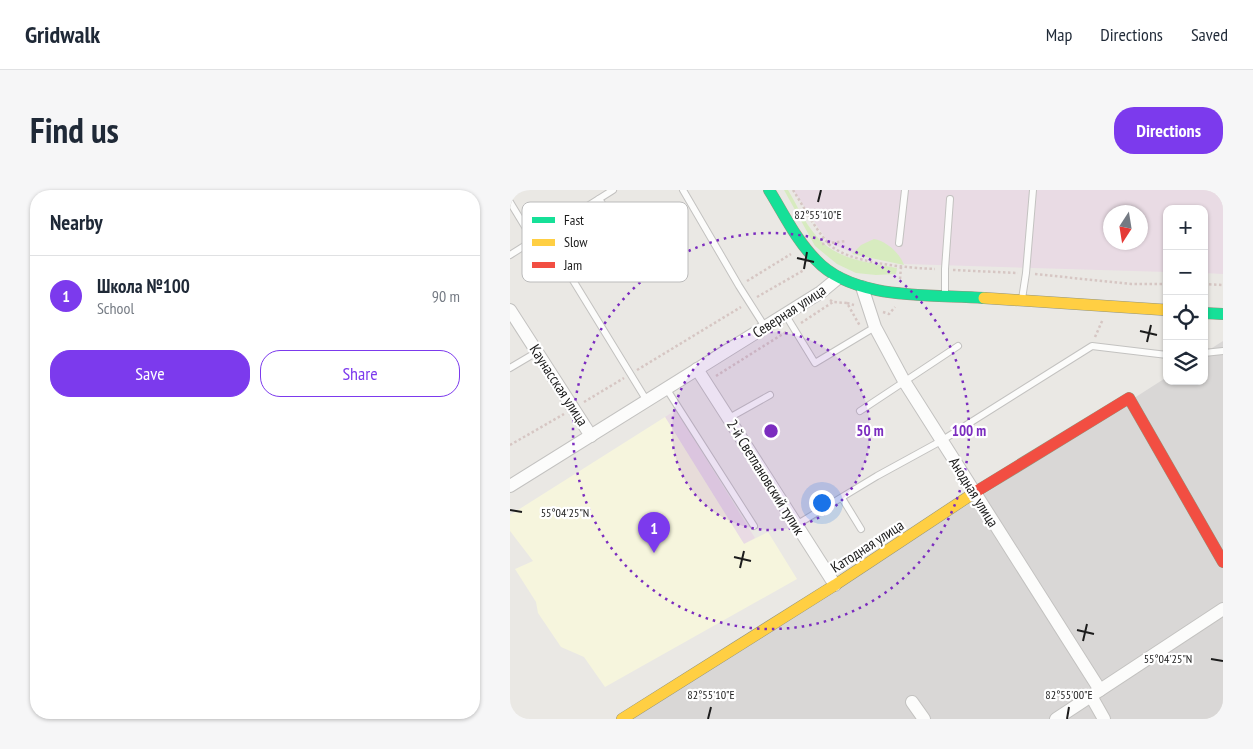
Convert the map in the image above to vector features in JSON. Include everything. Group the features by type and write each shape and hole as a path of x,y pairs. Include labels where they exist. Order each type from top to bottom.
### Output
{"street":[{"path":"769,190 804,246 819,264 838,278"},
{"name":"Северная улица","path":"510,486 766,327 821,292 838,278 862,287 945,296 1163,310"},
{"name":"Анодная улица","path":"862,287 875,327 904,381 1096,693 1104,719"},
{"name":"Каунасская улица","path":"510,310 591,436"},
{"path":"1208,313 1223,314"},
{"name":"2-й Светлановский тупик","path":"697,369 835,585"},
{"name":"Катодная улица","path":"622,719 835,585 974,493 1129,398 1223,562"},
{"path":"1056,719 1223,609"},
{"path":"912,702 924,719"}],"lane":[{"path":"594,202 613,190"},
{"path":"683,190 739,286 766,327"},
{"path":"899,243 905,190"},
{"path":"1022,300 1026,273 1032,190"},
{"path":"945,296 950,199"},
{"path":"510,202 522,222"},
{"path":"510,255 522,247"},
{"path":"574,282 647,401"},
{"path":"785,314 815,363 875,327"},
{"path":"860,411 958,346"},
{"path":"796,526 876,476 941,441 1092,346 1163,355"},
{"path":"1208,352 1223,351"},
{"path":"510,368 537,352"},
{"path":"666,388 754,526"},
{"path":"729,418 770,395"},
{"path":"842,498 862,529"}],"path":[{"path":"793,190 828,244 846,255 900,267 1026,273 1131,284 1163,284"},
{"path":"739,286 804,246 846,241"},
{"path":"510,445 808,267"},
{"path":"1208,284 1223,284"},
{"path":"706,382 834,302"}],"shaded area":[{"path":"793,190 1223,190 1223,274 1208,273 1208,205 1163,205 1163,272 905,264 850,252 828,242"},
{"path":"1223,341 1223,719 633,719 1163,380 1163,385 1208,385 1208,350"},
{"path":"676,410 755,538 744,544 665,417"},
{"path":"665,417 744,544 768,532 797,579 605,687 584,657 561,647 538,613 536,602 515,569 533,561 510,531 510,515"}],"green space":[{"path":"784,190 788,190 812,230 830,248 857,260 897,268 896,274 856,273 837,264 815,246"},
{"path":"874,239 892,248 904,265 852,254 861,245"}],"traffic: fast":[{"path":"769,190 802,244 816,260 832,273 851,283 895,293 984,298"},
{"path":"1208,313 1223,314"}],"traffic: slow":[{"path":"984,298 1163,310"},
{"path":"622,719 835,585 977,491"}],"traffic: jam":[{"path":"977,491 1129,398 1223,562"}],"place":[{"name":"Школа №100","path":"654,553"}]}
